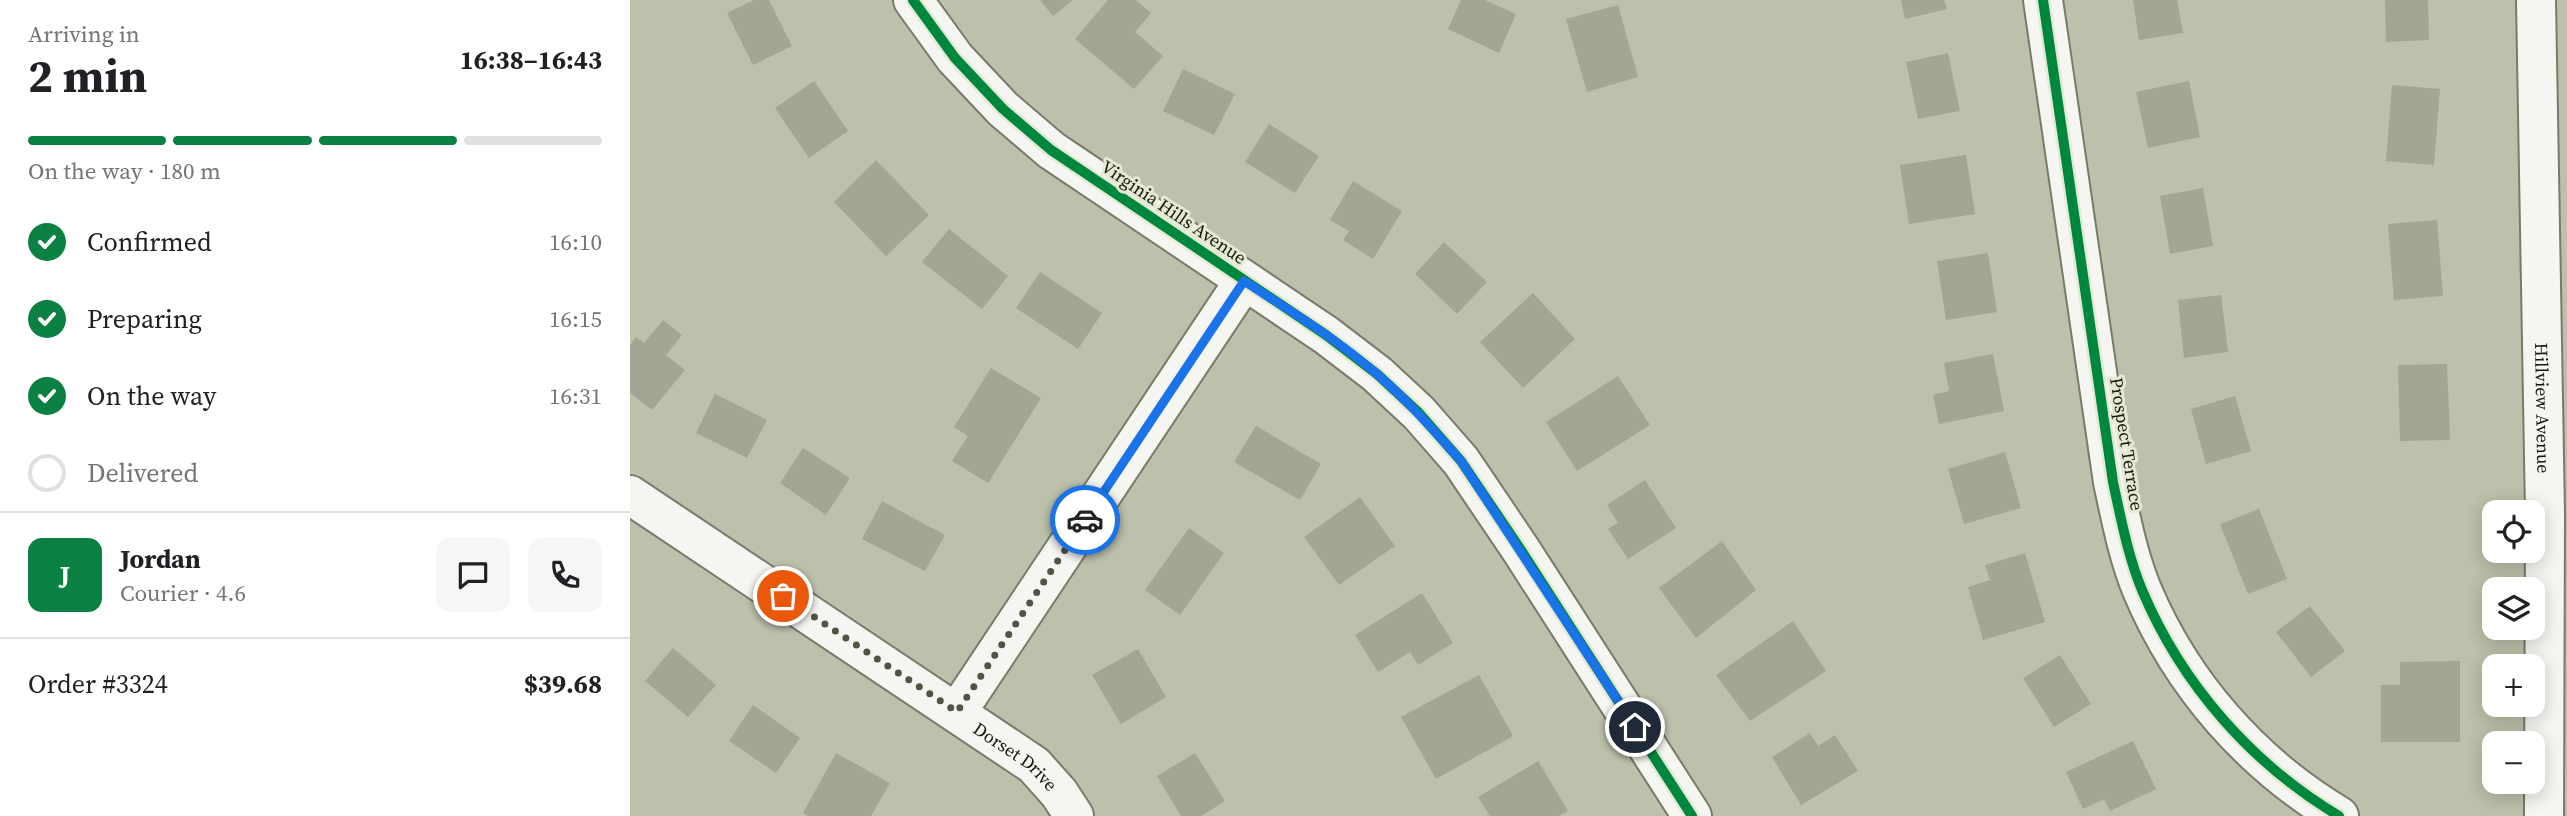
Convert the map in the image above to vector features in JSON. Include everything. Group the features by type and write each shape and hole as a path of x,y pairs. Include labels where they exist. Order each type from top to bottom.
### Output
{"street":[{"name":"Virginia Hills Avenue","path":"913,0 956,58 1003,109 1051,150 1326,335 1377,374 1419,413 1461,461 1692,816"},
{"name":"Prospect Terrace","path":"2043,0 2113,482 2126,541 2142,591 2174,652 2216,712 2268,765 2339,816"},
{"name":"Hillview Avenue","path":"2536,0 2555,342 2545,514 2544,816"},
{"path":"957,712 1244,281"},
{"name":"Dorset Drive","path":"630,495 1034,765 1059,793 1074,816"}],"building":[{"path":"754,0 769,0 792,46 753,65 727,13"},
{"path":"1040,0 1073,0 1053,16"},
{"path":"1108,0 1136,0 1151,13 1135,32 1163,56 1134,89 1075,39"},
{"path":"1461,0 1485,0 1516,14 1499,53 1448,29"},
{"path":"1901,0 1944,0 1947,9 1905,19"},
{"path":"2133,0 2177,0 2183,33 2139,40"},
{"path":"2385,0 2428,0 2429,40 2386,42"},
{"path":"1618,5 1638,77 1587,92 1566,19"},
{"path":"1948,53 1960,111 1918,119 1906,62"},
{"path":"1183,69 1235,94 1214,135 1163,111"},
{"path":"814,81 848,131 809,158 775,108"},
{"path":"2189,81 2200,137 2148,148 2136,92"},
{"path":"2392,85 2440,89 2434,165 2386,161"},
{"path":"1269,124 1319,156 1295,193 1245,162"},
{"path":"1966,155 1975,214 1909,224 1900,165"},
{"path":"876,160 929,215 886,256 834,202"},
{"path":"1353,181 1402,211 1373,259 1343,240 1349,231 1330,220"},
{"path":"2203,188 2213,246 2170,254 2160,196"},
{"path":"2437,220 2443,296 2394,300 2388,224"},
{"path":"949,229 1008,276 982,309 922,262"},
{"path":"1444,242 1487,282 1457,314 1415,274"},
{"path":"1988,253 1997,312 1946,320 1937,261"},
{"path":"1040,272 1102,313 1078,349 1016,308"},
{"path":"1533,293 1575,339 1523,388 1480,342"},
{"path":"2221,295 2228,352 2184,358 2178,300"},
{"path":"663,320 682,335 666,355 685,370 652,410 630,393 630,345 636,337 644,343"},
{"path":"1993,354 2004,411 1939,424 1933,395 1949,391 1944,363"},
{"path":"2447,364 2450,440 2400,441 2398,365"},
{"path":"991,368 1041,398 988,483 952,461 968,436 954,427"},
{"path":"1618,376 1650,425 1577,471 1546,422"},
{"path":"715,394 767,420 747,458 696,433"},
{"path":"2235,396 2251,451 2206,464 2191,409"},
{"path":"1256,426 1321,464 1300,500 1234,462"},
{"path":"803,448 850,478 826,515 780,483"},
{"path":"2005,452 2021,508 1964,524 1948,469"},
{"path":"1645,480 1676,528 1628,559 1608,529 1618,523 1607,505"},
{"path":"1360,497 1395,546 1339,585 1304,537"},
{"path":"882,501 945,535 925,571 862,539"},
{"path":"2259,509 2287,579 2248,594 2220,524"},
{"path":"1189,528 1224,553 1180,615 1145,590"},
{"path":"1722,541 1756,590 1696,638 1659,588"},
{"path":"2025,553 2045,622 1983,640 1968,587 1990,580 1985,565"},
{"path":"1422,593 1453,643 1418,665 1410,652 1378,672 1355,635"},
{"path":"2310,606 2345,651 2311,677 2276,632"},
{"path":"1793,621 1826,671 1750,721 1716,675"},
{"path":"673,648 716,685 688,717 645,681"},
{"path":"1138,649 1166,697 1121,724 1092,675"},
{"path":"2060,655 2091,704 2054,727 2023,678"},
{"path":"2460,661 2460,742 2381,742 2381,685 2400,685 2400,662"},
{"path":"1479,675 1513,736 1436,779 1401,717"},
{"path":"753,705 800,738 776,773 729,741"},
{"path":"1810,733 1818,746 1835,735 1858,771 1801,805 1772,757"},
{"path":"2133,741 2156,789 2110,811 2104,799 2083,809 2066,772"},
{"path":"836,753 890,783 871,816 808,816 803,813"},
{"path":"1195,753 1225,801 1201,816 1181,816 1157,776"},
{"path":"1538,761 1568,811 1559,816 1490,816 1478,797"}],"cycle path":[{"path":"913,0 955,58 1003,109 1051,150 1326,335 1377,374 1419,413 1461,461 1692,816"},
{"path":"2043,0 2113,482 2137,577 2158,625 2177,658 2223,719 2277,772 2339,816"}],"way so far":[{"path":"783,596 957,712 1085,520"}],"route":[{"path":"1085,520 1244,281 1326,335 1377,374 1419,413 1461,461 1635,727"}]}
